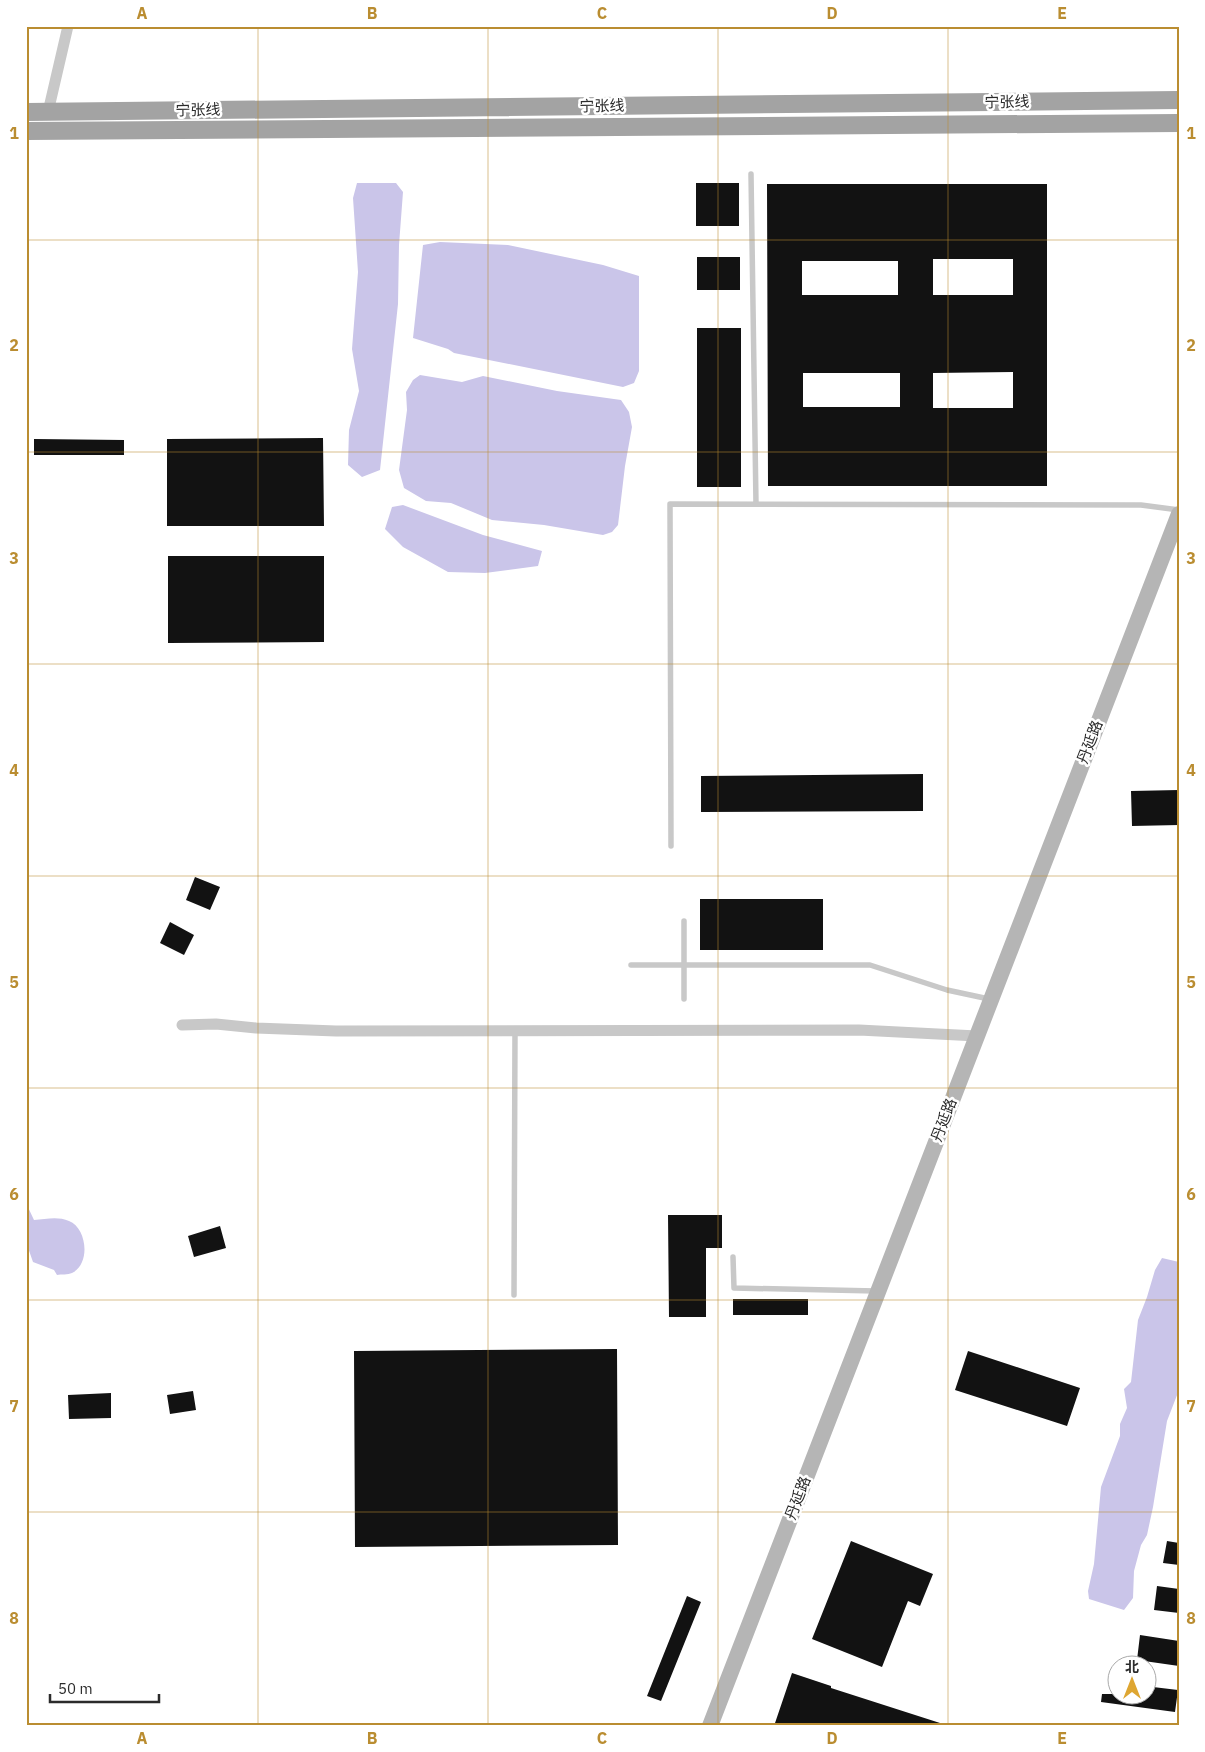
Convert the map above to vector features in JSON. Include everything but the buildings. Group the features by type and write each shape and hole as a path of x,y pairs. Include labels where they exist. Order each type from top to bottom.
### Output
{"main road":[{"name":"宁张线","path":"26,112 1179,100"},
{"name":"宁张线","path":"26,131 1179,123"},
{"name":"丹延路","path":"710,1726 1179,514"}],"street":[{"path":"48,112 68,26"},
{"path":"182,1025 216,1024 256,1028 336,1030 859,1030 977,1036"}],"lane":[{"path":"751,174 756,504"},
{"path":"671,846 670,504 1141,505 1179,510"},
{"path":"684,921 684,999"},
{"path":"631,965 870,965 947,990 991,1000"},
{"path":"514,1295 515,1030"},
{"path":"733,1257 734,1288 878,1291"}],"shaded area":[{"path":"357,183 396,183 403,192 399,245 398,304 380,470 362,477 348,465 349,430 359,391 352,349 358,272 353,198"},
{"path":"440,242 508,245 603,265 639,276 639,371 634,383 623,387 454,353 448,349 413,338 423,245"},
{"path":"420,375 462,382 483,376 557,391 621,400 629,412 632,427 618,525 612,532 603,535 544,525 492,520 451,503 426,501 404,488 399,470 407,410 406,392 413,380"},
{"path":"403,505 483,535 542,551 538,566 485,573 448,572 403,547 385,529 392,507"},
{"path":"26,1203 34,1220 65,1219 75,1225 80,1231 83,1238 84,1254 82,1262 72,1273 57,1275 54,1270 33,1262 26,1242"},
{"path":"1162,1258 1179,1262 1179,1390 1167,1421 1147,1535 1141,1545 1134,1571 1133,1598 1124,1610 1089,1599 1088,1591 1094,1564 1101,1487 1120,1436 1120,1424 1127,1408 1124,1389 1131,1382 1138,1320 1155,1270"}]}
